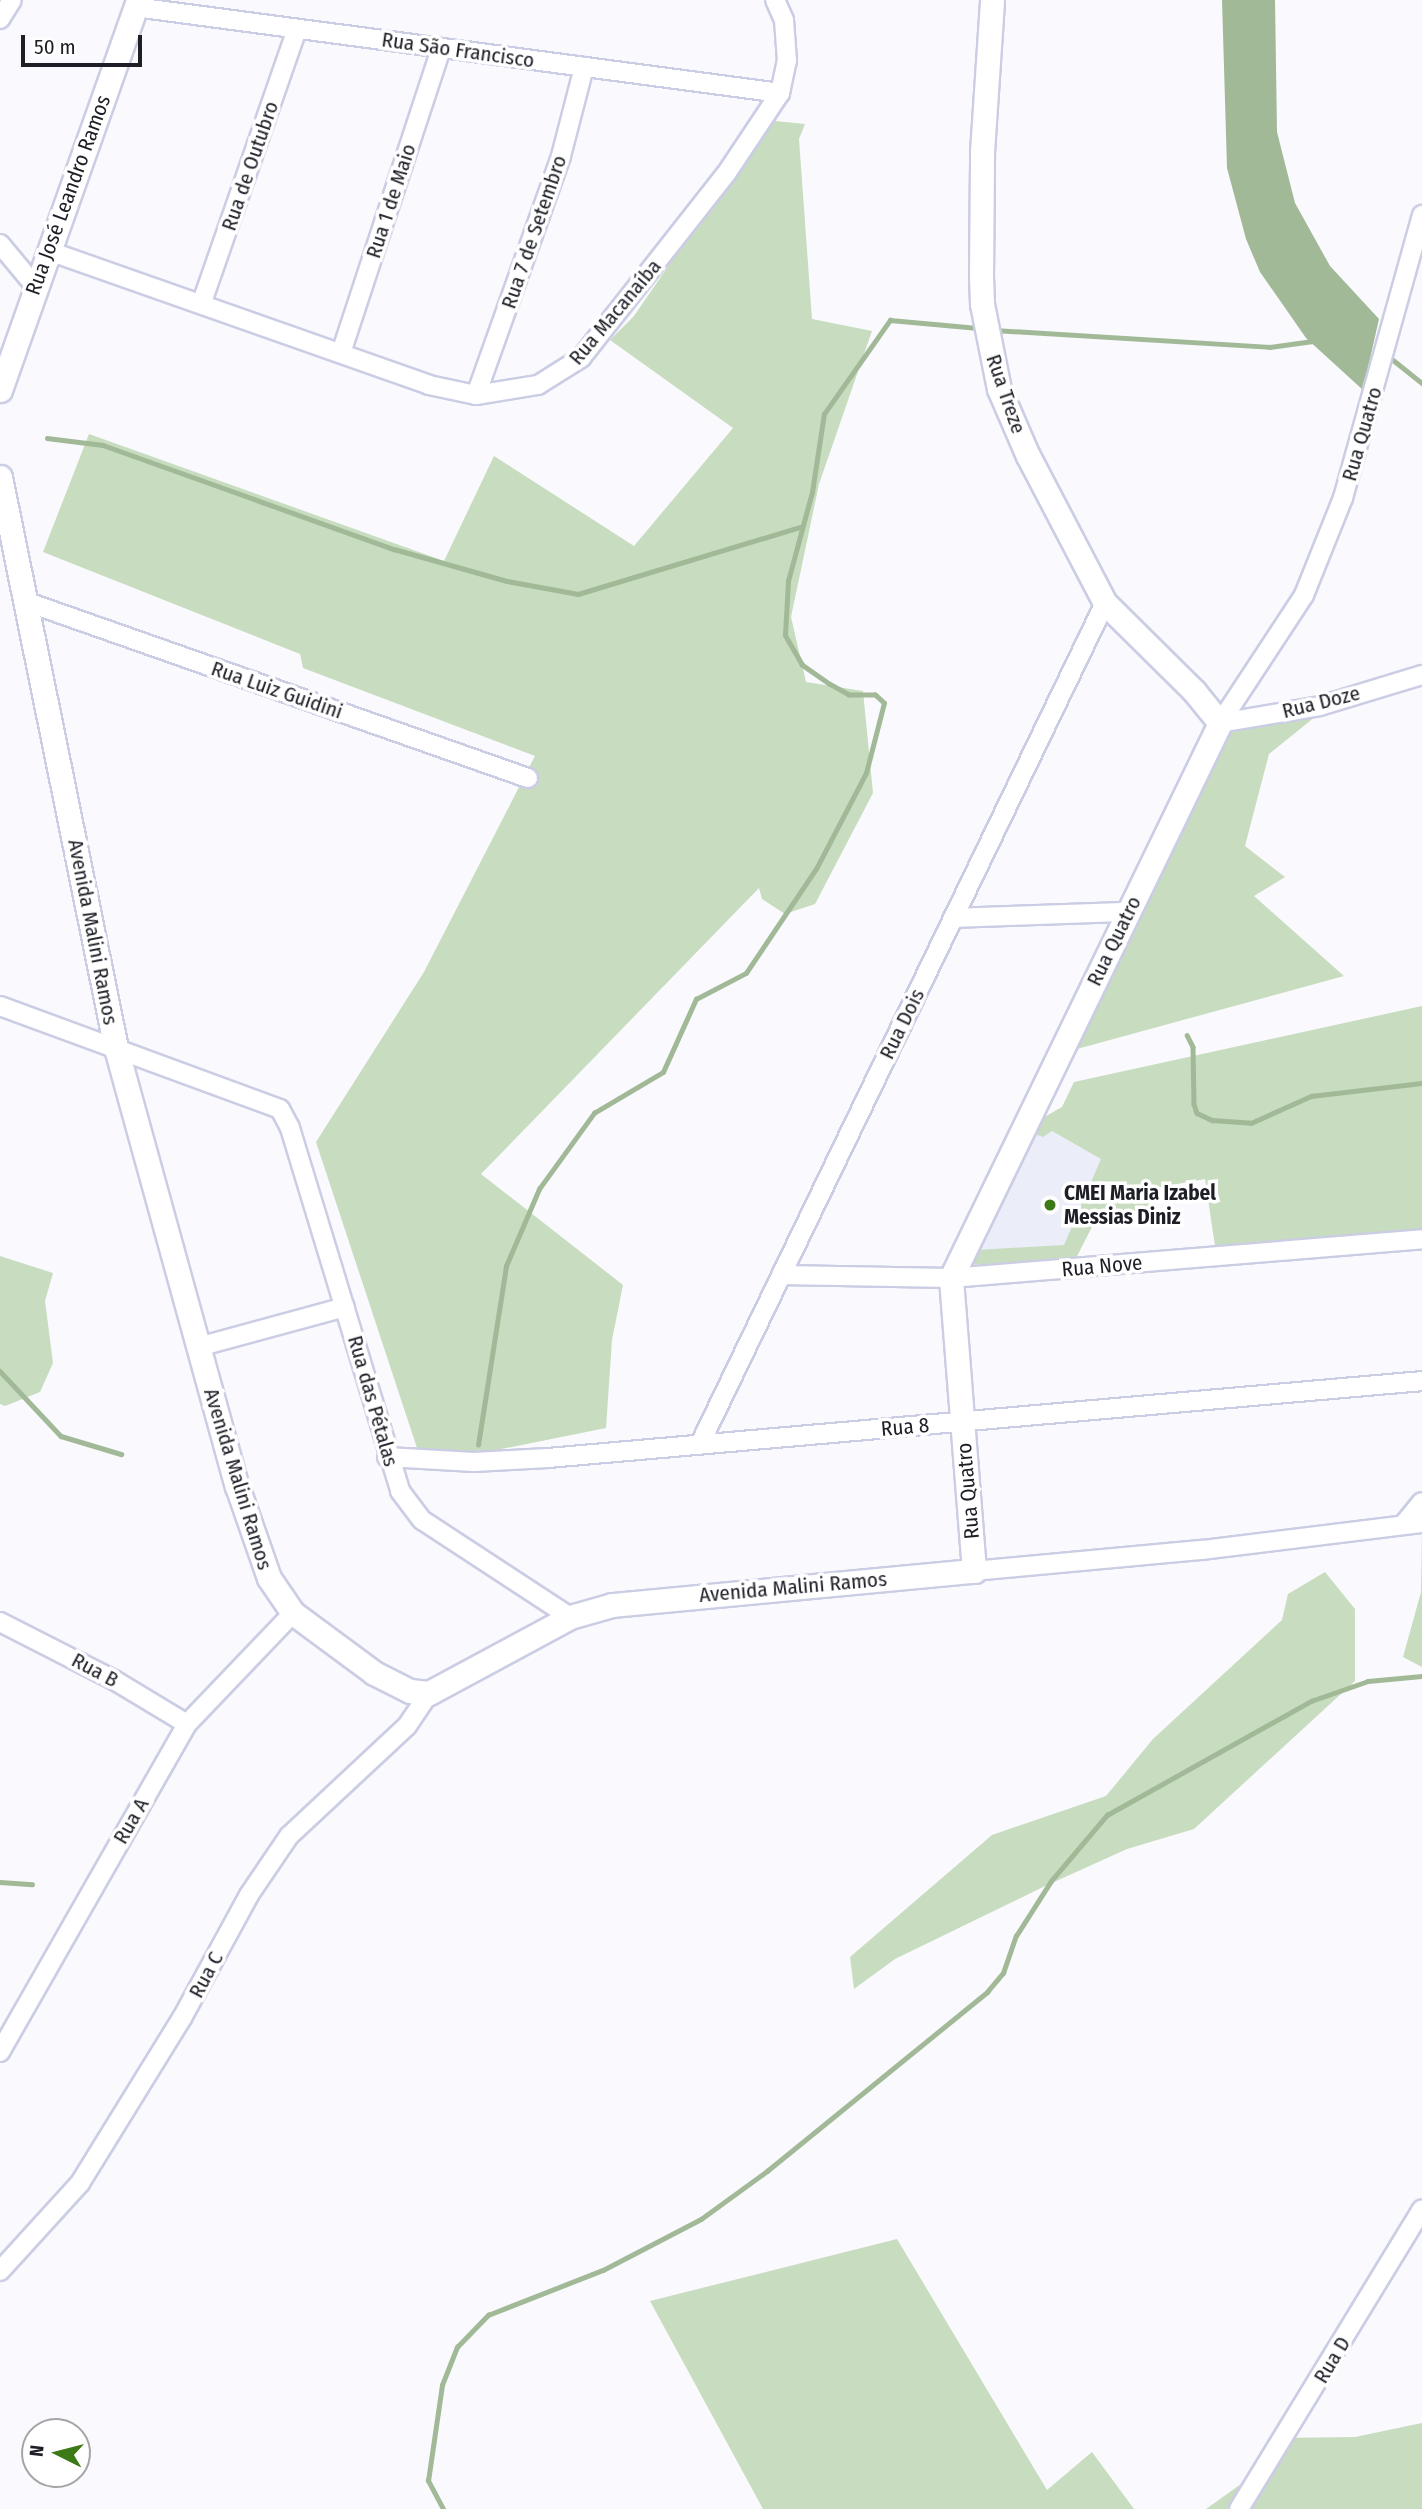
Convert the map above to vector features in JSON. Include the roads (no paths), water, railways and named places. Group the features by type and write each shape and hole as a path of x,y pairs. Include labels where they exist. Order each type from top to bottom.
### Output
{"street":[{"path":"0,19 12,0"},
{"name":"Rua Macanaíba","path":"49,251 202,302 429,385 476,395 538,385 581,358 726,174 780,93 787,61 784,20 775,0"},
{"name":"Rua Treze","path":"992,0 982,152 982,304 999,389 1028,456 1105,603 1194,691 1220,723"},
{"name":"Rua São Francisco","path":"137,4 297,29 780,93"},
{"name":"Rua José Leandro Ramos","path":"0,390 137,4"},
{"name":"Rua de Outubro","path":"202,302 297,29"},
{"name":"Rua 1 de Maio","path":"341,353 441,48"},
{"name":"Rua 7 de Setembro","path":"476,395 561,156 584,67"},
{"name":"Rua Quatro","path":"974,1571 951,1278 1220,723 1304,595 1343,498 1422,215"},
{"path":"0,244 36,286"},
{"name":"Avenida Malini Ramos","path":"0,477 116,1048 198,1348 261,1559 293,1613 374,1673 410,1691 429,1693 570,1617 648,1600 1202,1550 1413,1523"},
{"name":"Rua Luiz Guidini","path":"27,602 528,778"},
{"name":"Rua Dois","path":"700,1444 1105,603"},
{"name":"Rua Doze","path":"1220,723 1320,706 1422,676"},
{"path":"953,918 1128,912"},
{"path":"0,1006 116,1048"},
{"name":"Rua das Pétalas","path":"116,1048 280,1109 345,1307 387,1457 400,1490 422,1520 570,1617"},
{"name":"Rua Nove","path":"781,1275 951,1278 1422,1239"},
{"path":"198,1348 345,1307"},
{"name":"Rua 8","path":"387,1457 474,1462 962,1423 1422,1381"},
{"path":"1413,1523 1422,1502"},
{"name":"Rua A","path":"0,2052 187,1724 293,1613"},
{"name":"Rua B","path":"0,1622 114,1680 187,1724"},
{"name":"Rua C","path":"0,2272 80,2183 182,2018 248,1895 289,1836 407,1726 429,1693"},
{"name":"Rua D","path":"1239,2509 1422,2209"}],"waterway":[{"path":"478,1445 506,1266 539,1189 594,1113 663,1072 696,999 746,973 816,869 866,773 884,703 875,695 849,695 829,684 802,665 785,635 788,581 812,492 824,414 890,320 978,328"},
{"path":"994,330 1269,347 1313,341"},
{"path":"1387,355 1422,383"},
{"path":"47,438 103,445 394,549 507,581 578,594 800,527"},
{"path":"1187,1035 1193,1047 1194,1104 1197,1113 1212,1120 1251,1123 1311,1096 1422,1083"},
{"path":"0,1371 61,1436 121,1454"},
{"path":"443,2509 428,2481 442,2385 457,2347 488,2315 603,2270 701,2219 767,2171 987,1992 1003,1973 1016,1936 1051,1881 1107,1815 1311,1701 1368,1681 1422,1676"},
{"path":"0,1882 32,1884"}],"place":[{"name":"CMEI Maria Izabel Messias Diniz","path":"1050,1205"}]}
